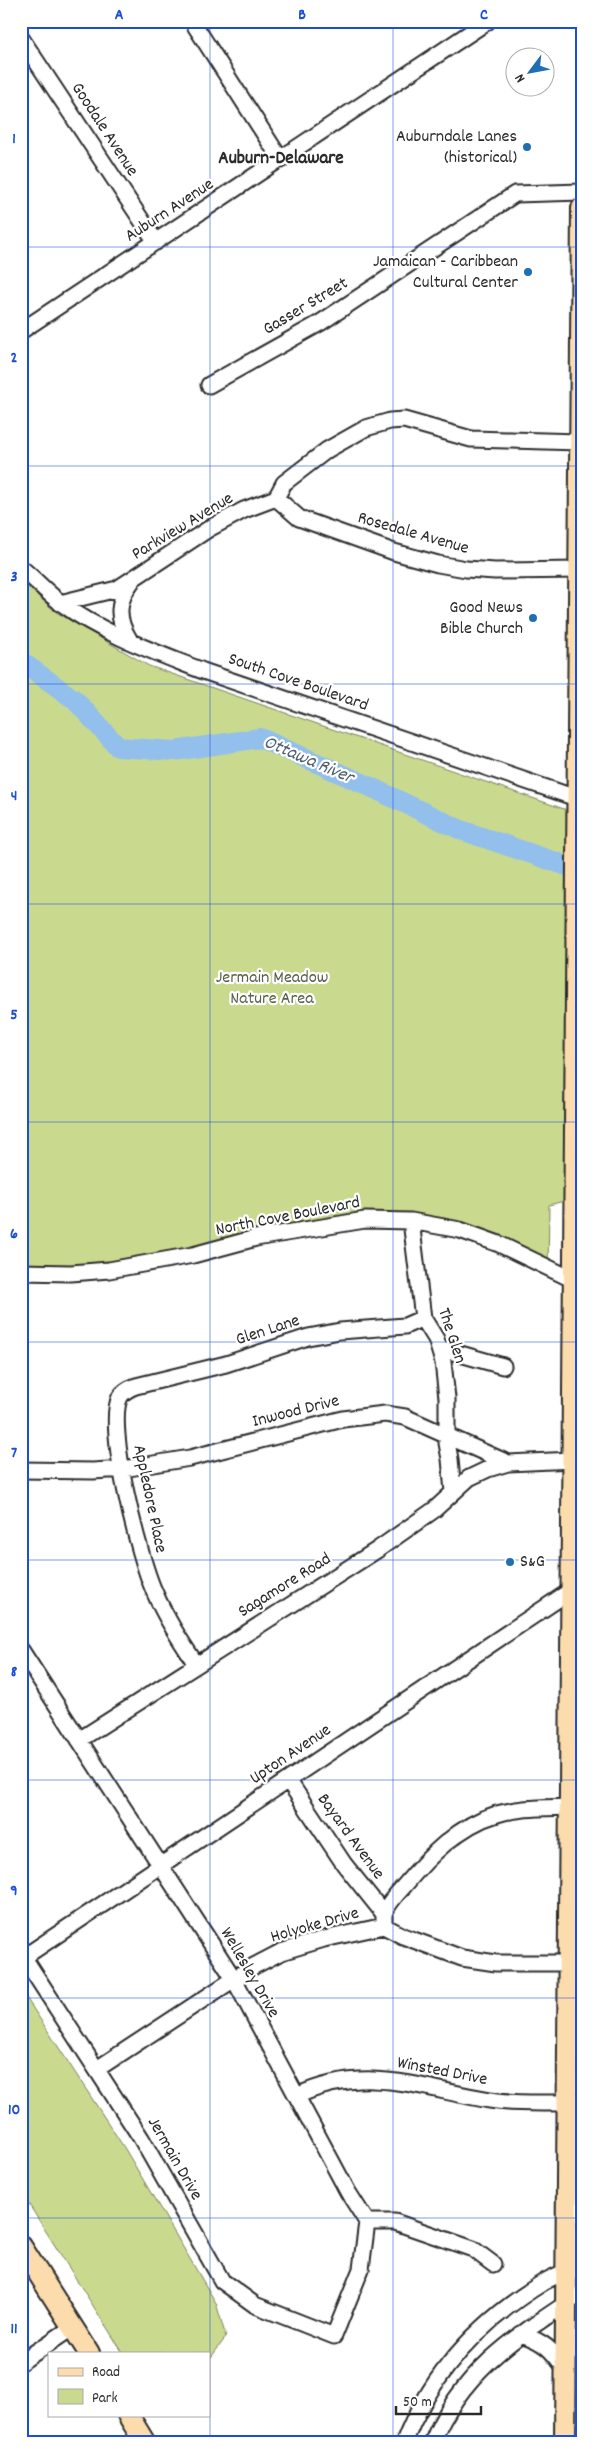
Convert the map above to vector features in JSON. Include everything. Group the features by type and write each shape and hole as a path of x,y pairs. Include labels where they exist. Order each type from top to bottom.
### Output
{"main road":[{"path":"565,2443 566,2369 574,2298 574,2268 568,2194 575,2103 569,1963 576,1890 570,1807 578,1590 573,1460 578,1282 577,912 582,208"},
{"path":"21,2246 88,2352"},
{"path":"129,2416 145,2443"}],"street":[{"path":"192,21 281,160"},
{"name":"Auburn Avenue","path":"24,324 156,242 488,21"},
{"name":"Goodale Avenue","path":"21,38 156,242"},
{"name":"Gasser Street","path":"209,385 320,323 515,194 582,192"},
{"path":"276,498 284,483 327,450 366,428 390,420 404,420 471,439 579,442"},
{"name":"Rosedale Avenue","path":"276,498 299,518 394,552 438,564 466,569 495,571 581,560"},
{"name":"Parkview Avenue","path":"60,603 117,589 210,528 244,510 276,498"},
{"name":"South Cove Boulevard","path":"21,568 60,603 95,624 129,640 203,671 579,804"},
{"name":"Parkview Avenue","path":"129,640 122,628 119,616 120,602 124,592 135,578"},
{"name":"North Cove Boulevard","path":"21,1272 109,1270 166,1261 256,1238 365,1220 411,1221 460,1230 499,1244 578,1282"},
{"name":"The Glen","path":"411,1221 423,1318 439,1348 443,1362 447,1398 446,1435 453,1492"},
{"name":"Glen Lane","path":"126,1390 226,1364 308,1337 340,1331 405,1326 423,1318"},
{"path":"439,1348 503,1366"},
{"name":"Appledore Place","path":"126,1390 120,1397 117,1436 129,1513 138,1548 153,1590 171,1627 196,1664"},
{"name":"Inwood Drive","path":"21,1470 93,1471 123,1469 190,1458 363,1415 385,1414 405,1417 508,1463 573,1460"},
{"name":"Sagamore Road","path":"79,1740 377,1550 434,1510 469,1478 488,1469 508,1463"},
{"name":"Upton Avenue","path":"22,1956 578,1590"},
{"name":"Wellesley Drive","path":"21,1650 234,1979 348,2192 367,2222"},
{"name":"Bayard Avenue","path":"288,1780 384,1920"},
{"path":"384,1920 395,1896 435,1852 478,1821 497,1814 524,1809 570,1807"},
{"name":"Holyoke Drive","path":"98,2069 234,1979 281,1952 384,1920 403,1936 462,1958 496,1963 569,1963"},
{"name":"Jermain Drive","path":"22,1956 98,2069 141,2138 222,2281 255,2305 334,2336 361,2269 367,2222"},
{"name":"Winsted Drive","path":"297,2096 315,2087 376,2079 399,2080 522,2104 575,2103"},
{"path":"568,2194 582,2217"},
{"path":"367,2222 395,2222 473,2249 493,2264"},
{"path":"404,2443 428,2392 448,2363 470,2338 512,2303 545,2281 574,2268"},
{"path":"432,2443 447,2411 466,2383 493,2356 521,2334 574,2298"},
{"path":"21,2362 73,2327"},
{"path":"521,2334 536,2339 552,2350 566,2369"}],"green space":[{"name":"Jermain Meadow Nature Area","path":"21,581 56,612 149,666 567,810 564,1201 549,1205 548,1274 498,1251 446,1234 409,1228 378,1227 315,1233 143,1272 91,1277 21,1279"},
{"path":"23,1993 125,2149 216,2303 226,2337 210,2359 210,2352 122,2352 21,2192"}],"waterway":[{"name":"Ottawa River","path":"21,661 75,700 118,747 174,751 260,738 360,782 461,830 582,871"}],"place":[{"name":"Auburndale Lanes (historical)","path":"527,147"},
{"name":"Jamaican - Caribbean Cultural Center","path":"528,272"},
{"name":"Good News Bible Church","path":"533,618"},
{"name":"S&G","path":"510,1562"}],"district":[{"name":"Auburn-Delaware","path":"281,159"}]}
